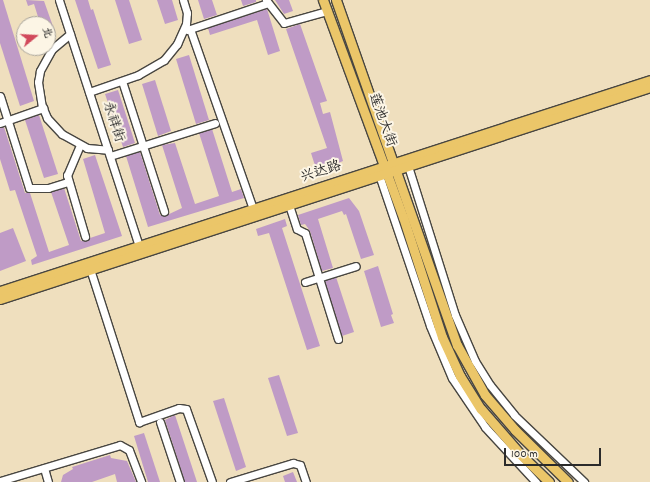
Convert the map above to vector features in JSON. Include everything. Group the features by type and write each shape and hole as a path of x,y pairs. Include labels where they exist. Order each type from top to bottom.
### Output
{"main road":[{"name":"莲池大街","path":"323,0 383,172 413,250 442,337 460,376 481,409 521,455 549,482"},
{"name":"莲池大街","path":"336,0 457,345 471,373 515,430 568,482"},
{"name":"兴达路","path":"0,291 289,205 394,167 650,80"},
{"name":"兴达路","path":"394,167 408,166 650,87"},
{"name":"兴达路","path":"0,299 90,269 140,249 253,209 383,172"}],"street":[{"name":"永祥街","path":"59,0 140,249"},
{"path":"89,92 138,75 164,60 171,52 187,19 183,0"},
{"path":"182,31 267,1 284,23 327,11"},
{"path":"190,29 253,209"},
{"path":"70,34 52,49 40,71 39,94 43,108 53,127 80,145 109,153 143,146 215,123"},
{"path":"122,81 164,211"},
{"path":"0,96 29,188 48,188 68,182"},
{"path":"0,123 43,108"},
{"path":"80,145 67,170 68,182 86,236"},
{"path":"408,166 455,315 475,361 514,415 584,482"},
{"path":"383,172 430,326 452,378 485,427 536,482"},
{"path":"289,205 297,229 305,233 338,339"},
{"path":"305,282 356,266"},
{"path":"90,269 139,422 179,408 186,409 212,482"},
{"path":"160,422 180,482"},
{"path":"0,481 120,445 129,450 140,482"},
{"path":"230,482 293,463 300,465 306,482"},
{"path":"44,468 48,482"}],"building":[{"path":"0,0 3,0 16,42 16,56 20,56 34,101 20,106 0,43"},
{"path":"26,0 44,1 49,16 38,16 34,4 28,6"},
{"path":"75,0 88,0 91,10 93,9 111,65 98,69"},
{"path":"115,0 129,0 142,40 129,44"},
{"path":"157,0 172,0 178,20 165,24"},
{"path":"198,0 212,0 217,15 204,19"},
{"path":"241,0 256,0 256,2 243,6"},
{"path":"275,0 289,0 293,11 284,14"},
{"path":"267,9 280,51 268,55 257,20 210,35 208,28"},
{"path":"300,24 327,101 320,103 323,114 330,112 343,161 317,172 311,153 327,148 286,29"},
{"path":"189,55 209,120 196,124 176,59"},
{"path":"155,80 171,131 158,136 142,84"},
{"path":"118,90 135,143 123,147 105,94"},
{"path":"39,115 58,174 44,178 25,120"},
{"path":"4,127 25,193 30,193 49,252 69,245 51,192 64,188 81,241 105,233 83,159 95,155 122,236 32,265 31,260 37,256 15,190 10,191 0,159 0,128"},
{"path":"212,129 232,192 241,189 244,198 148,227 126,156 140,152 160,215 165,216 182,208 162,145 175,143 195,204 219,196 199,133"},
{"path":"349,198 359,211 374,255 361,259 346,214 344,215 342,211 318,219 333,268 322,271 310,231 305,224 301,225 298,215"},
{"path":"285,219 287,226 282,228 320,346 307,350 269,233 258,236 256,229"},
{"path":"13,228 26,261 0,271 0,233"},
{"path":"378,266 393,314 391,315 394,323 381,327 364,271"},
{"path":"336,277 354,332 342,336 325,281"},
{"path":"279,375 298,433 287,436 268,378"},
{"path":"224,398 246,467 236,471 213,401"},
{"path":"175,415 197,482 185,482 165,420"},
{"path":"144,433 160,482 148,482 134,436"},
{"path":"110,455 111,458 127,461 136,482 117,482 115,474 92,482 61,482 63,475 73,469 72,467"},
{"path":"293,472 297,482 285,482 283,476"}]}
